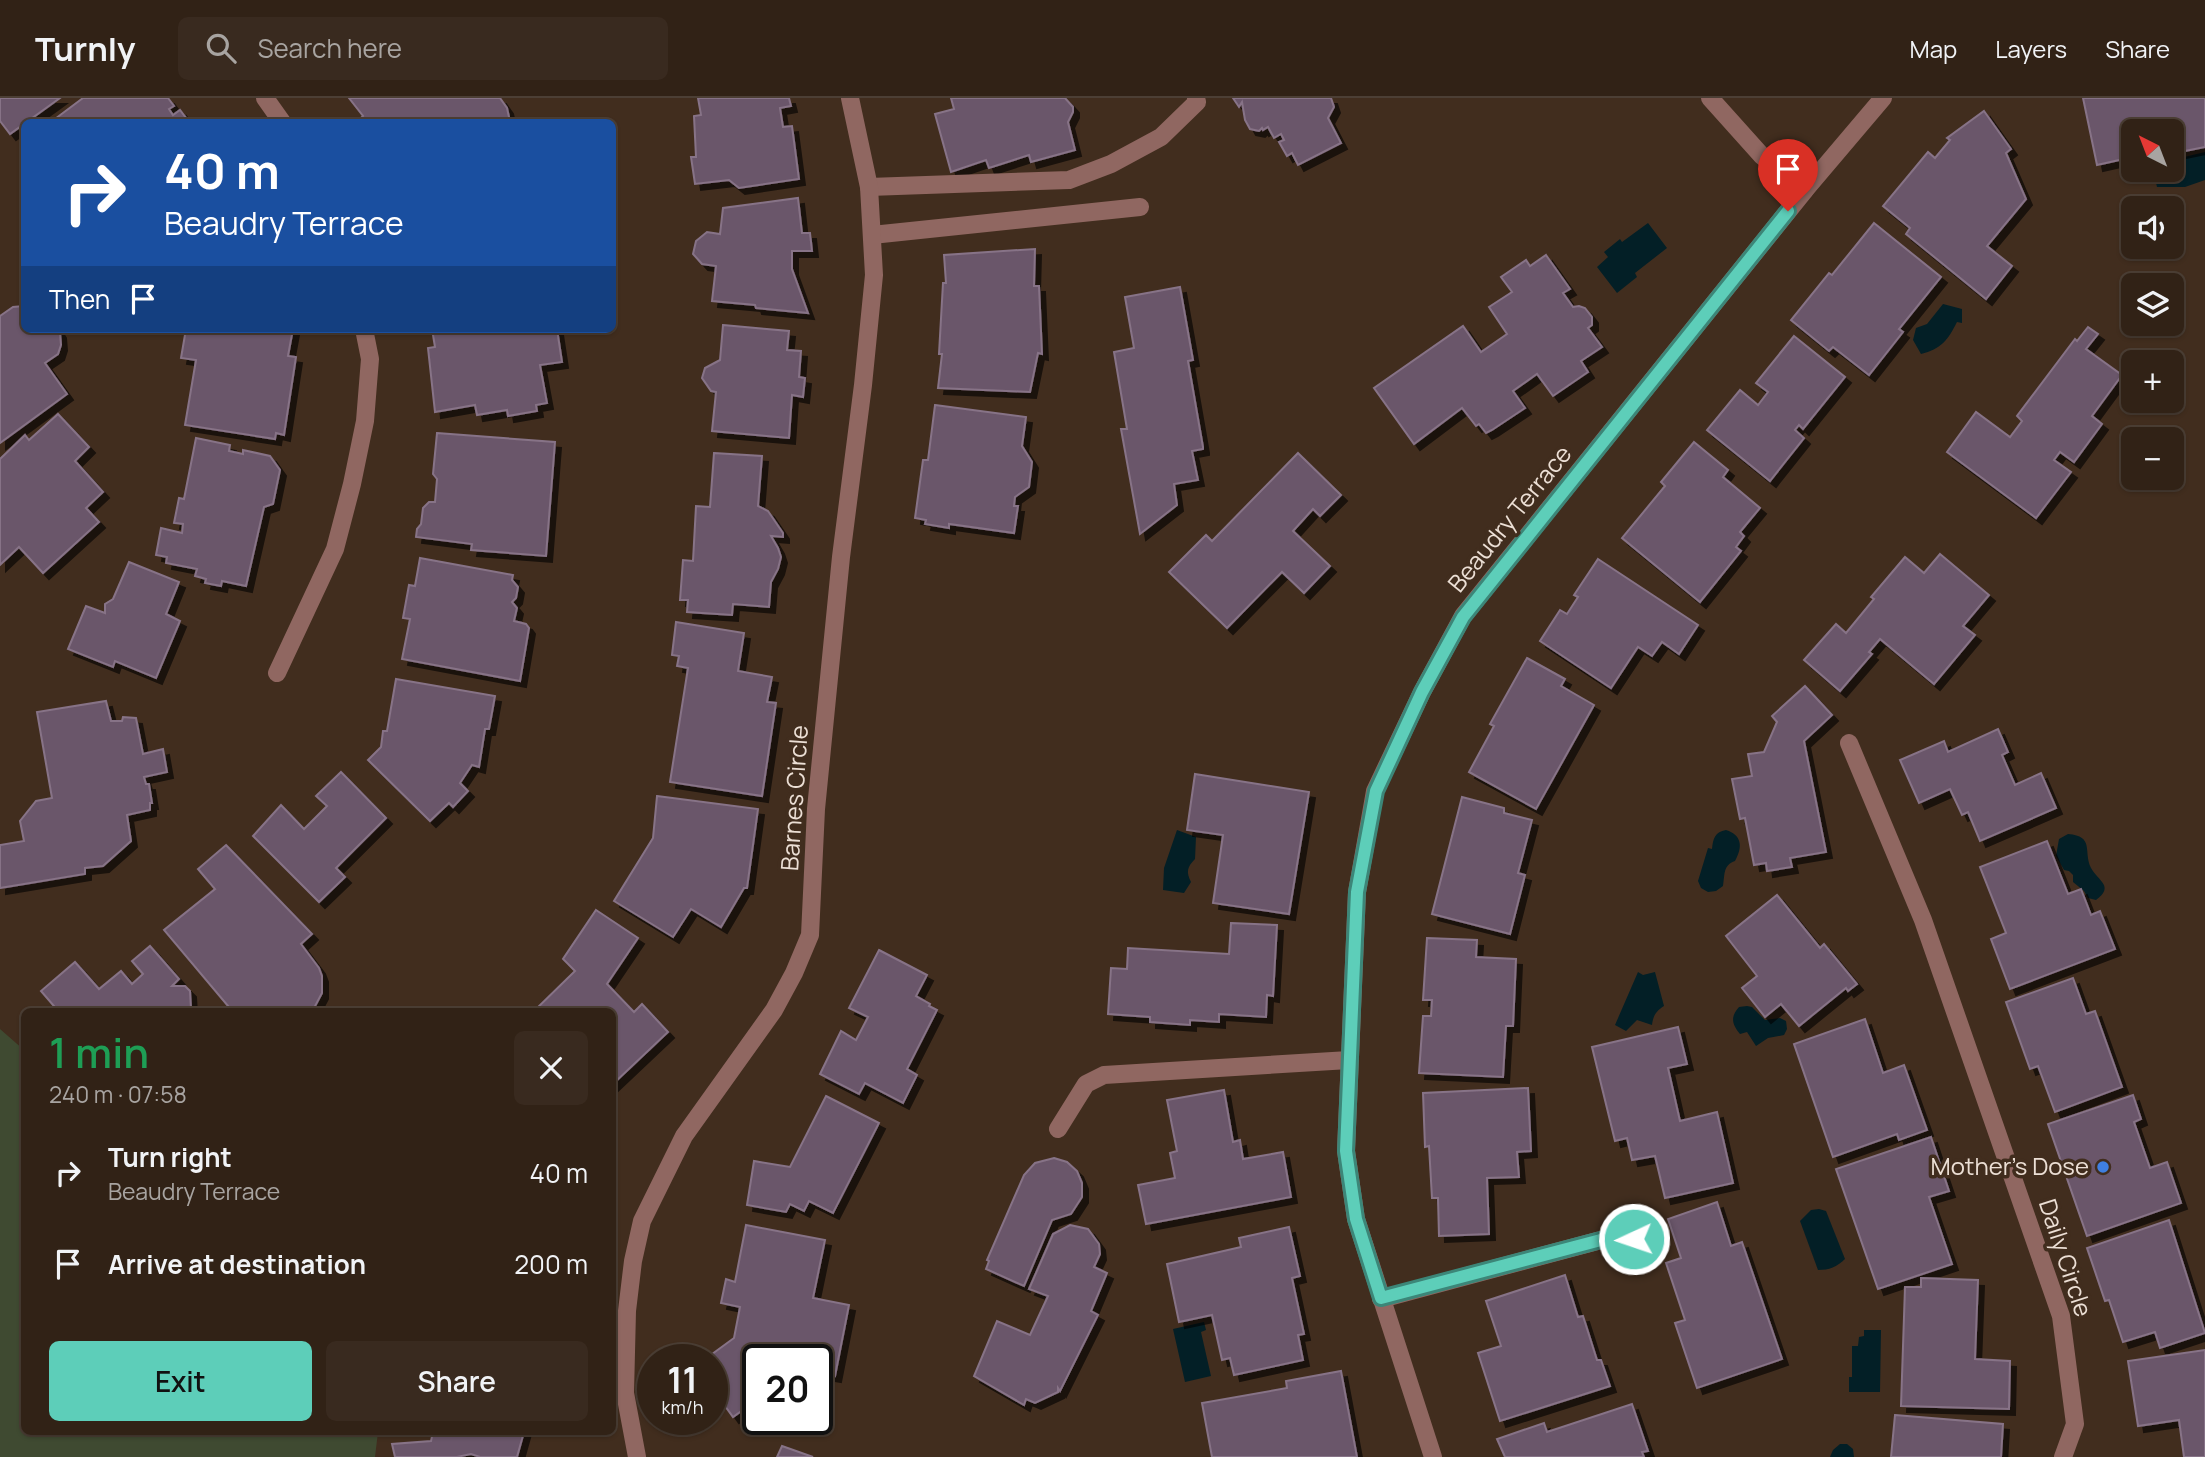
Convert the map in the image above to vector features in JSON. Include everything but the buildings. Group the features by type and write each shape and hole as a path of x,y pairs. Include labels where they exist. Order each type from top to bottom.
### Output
{"street":[{"path":"265,98 280,119"},
{"name":"Barnes Circle","path":"637,1457 625,1394 627,1311 633,1261 642,1221 684,1136 774,1010 810,935 816,809 841,557 874,275 869,187 850,98"},
{"path":"869,187 1069,180 1111,164 1161,137 1198,102 1196,98"},
{"path":"1710,98 1762,156 1805,190"},
{"name":"Beaudry Terrace","path":"1433,1457 1356,1219 1346,1151 1357,892 1376,791 1422,692 1463,617 1805,190 1883,98"},
{"path":"872,235 1140,207"},
{"path":"277,673 335,549 352,484 365,421 370,359 365,333"},
{"name":"Daily Circle","path":"1849,743 1923,920 2061,1315 2075,1424 2063,1457"},
{"path":"1058,1129 1086,1084 1104,1075 1349,1060"},
{"path":"1381,1298 1616,1236 1634,1239 1640,1250"}],"green space":[{"path":"0,1029 21,1047 21,1435 378,1435 375,1457 0,1457"}],"water":[{"path":"2205,152 2205,180 2185,187 2157,187 2156,182 2184,182 2184,157"},
{"path":"1648,223 1667,248 1635,273 1637,277 1617,293 1597,267 1608,257 1604,252"},
{"path":"1943,304 1962,309 1962,323 1957,322 1947,339 1939,346 1921,354 1913,340 1916,328 1927,324"},
{"path":"1177,830 1196,837 1195,859 1188,870 1191,882 1184,893 1163,890 1164,868"},
{"path":"1726,830 1738,838 1739,851 1735,861 1726,868 1723,886 1708,892 1701,888 1698,881 1708,848 1712,849 1717,834"},
{"path":"2068,834 2076,835 2085,841 2091,868 2105,887 2096,900 2088,898 2073,882 2073,875 2064,870 2056,856 2059,839"},
{"path":"1638,972 1643,975 1655,972 1664,1006 1655,1014 1652,1025 1637,1020 1626,1031 1615,1025"},
{"path":"1739,1007 1752,1007 1765,1020 1780,1018 1786,1021 1787,1029 1784,1035 1768,1038 1756,1046 1747,1032 1740,1034 1733,1017"},
{"path":"1811,1210 1826,1211 1845,1259 1833,1268 1818,1270 1800,1221"},
{"path":"1204,1322 1206,1330 1201,1332 1211,1376 1185,1382 1173,1329"},
{"path":"1864,1330 1881,1330 1880,1392 1849,1392 1852,1346 1858,1346 1859,1337 1864,1336"},
{"path":"1840,1444 1847,1444 1853,1449 1854,1457 1830,1457"}],"place":[{"name":"Mother's Dose","path":"2103,1167"}],"route":[{"path":"1634,1239 1616,1236 1381,1298 1356,1219 1346,1151 1357,892 1376,791 1422,692 1463,617 1788,211"}]}
